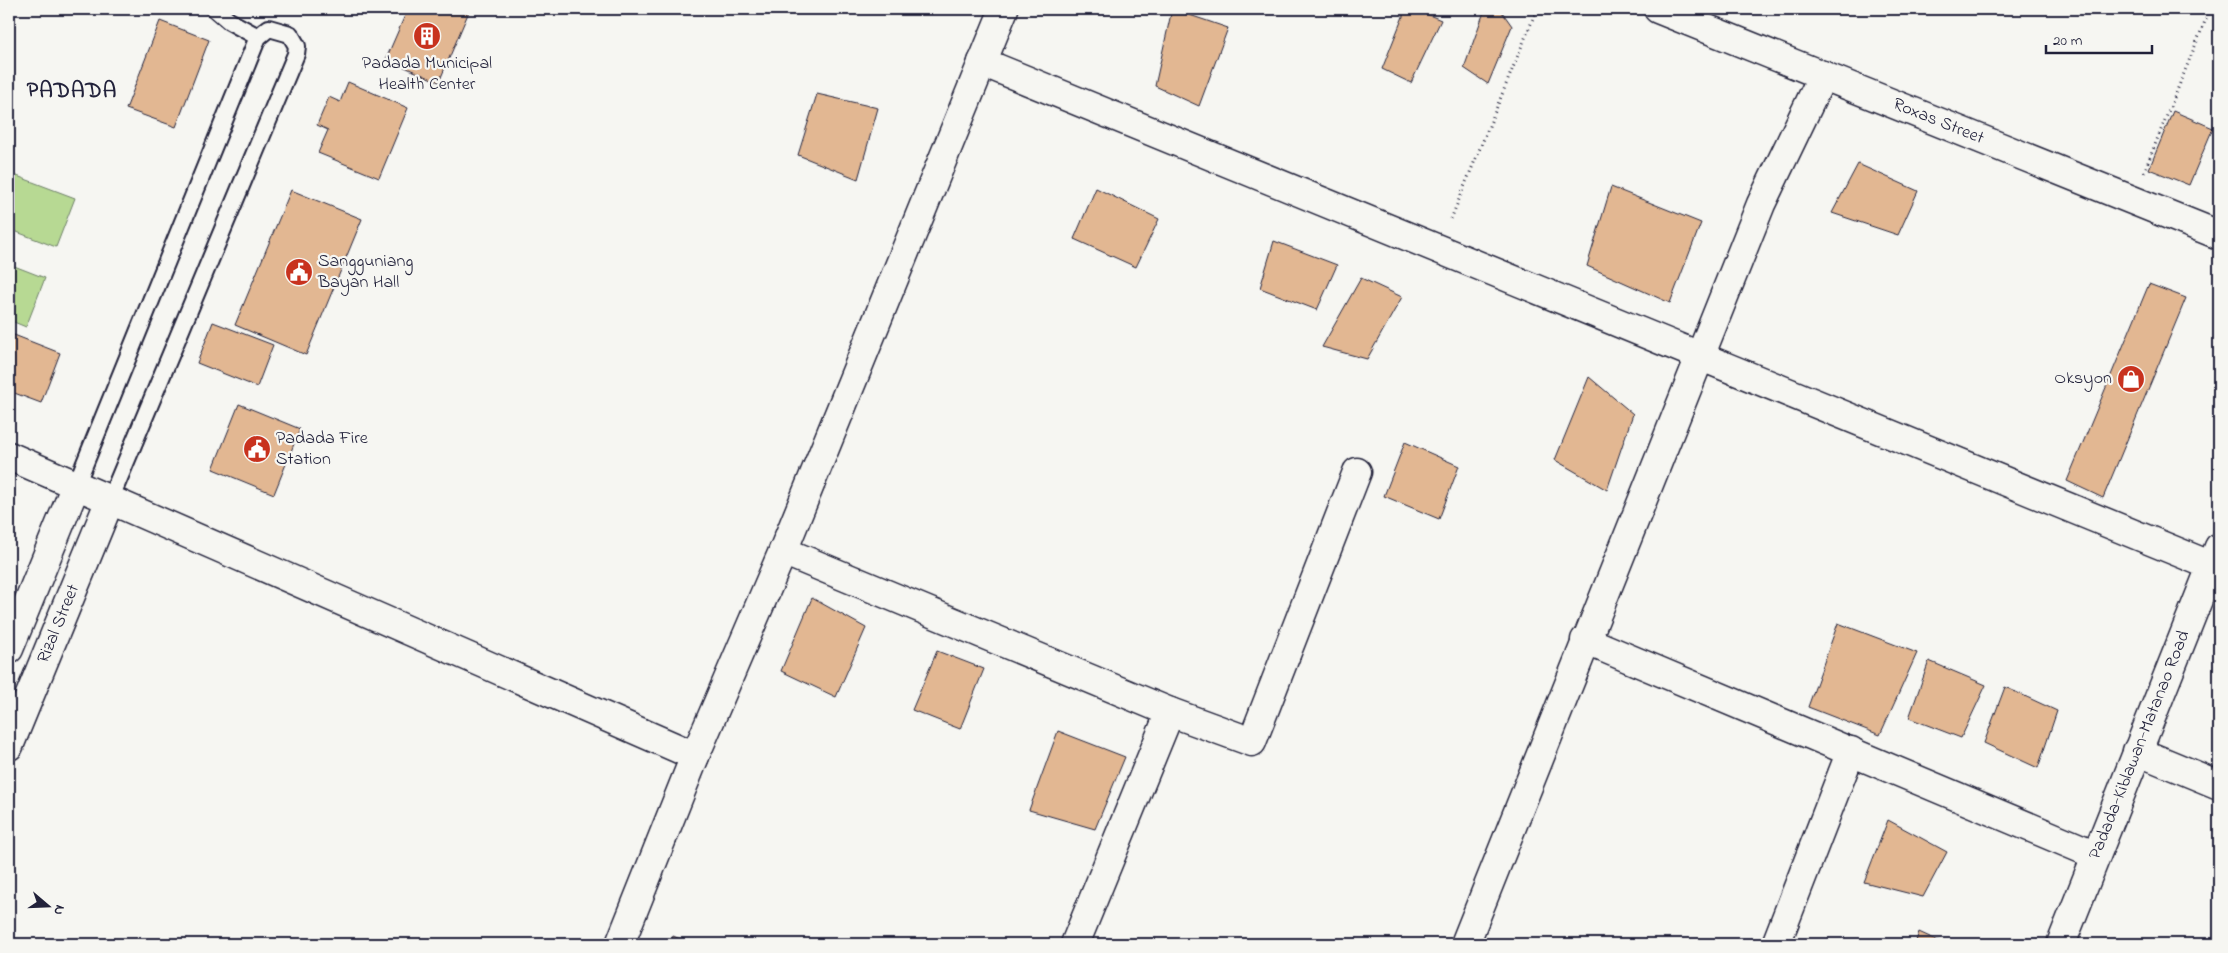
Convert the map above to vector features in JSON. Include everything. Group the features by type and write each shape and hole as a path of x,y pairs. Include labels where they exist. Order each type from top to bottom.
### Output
{"street":[{"path":"620,944 695,756 783,551 1004,9"},
{"name":"Roxas Street","path":"1660,9 2219,235"},
{"path":"982,62 1700,357 2215,556"},
{"path":"1466,944 1585,640 1761,204 1823,75"},
{"path":"9,456 695,756"},
{"path":"783,551 1170,712 1252,742 1358,472"},
{"name":"Rizal Street","path":"9,649 76,485"},
{"name":"Rizal Street","path":"9,746 110,500"},
{"name":"Padada-Kiblawan-Matanao Road","path":"2061,944 2215,556"},
{"path":"1585,640 2096,856"},
{"path":"1075,944 1170,712"},
{"path":"1776,944 1851,751"},
{"path":"2137,751 2219,785"}],"lane":[{"path":"215,9 229,21 258,37"},
{"path":"76,485 258,37 269,28 290,34 297,46 296,54 110,500"}],"path":[{"path":"1439,250 1537,9"},
{"path":"2132,200 2210,9"}],"green space":[{"path":"9,173 75,198 56,247 9,229"},
{"path":"9,264 45,278 26,327 9,320"}],"building":[{"name":"Padada Municipal Health Center","path":"396,9 470,9 439,82 386,59 406,13"},
{"path":"1172,9 1228,28 1199,106 1155,86"},
{"path":"1406,9 1415,9 1441,20 1411,83 1382,69"},
{"path":"1485,9 1500,9 1512,26 1488,84 1464,68"},
{"path":"160,21 209,40 176,127 126,109"},
{"path":"348,82 408,108 379,178 318,153 328,130 317,125 329,97 340,102"},
{"path":"817,94 878,108 858,179 798,155"},
{"path":"2173,111 2213,128 2189,185 2149,169"},
{"path":"1858,164 1918,191 1898,235 1832,213"},
{"path":"1611,187 1701,223 1670,303 1587,266"},
{"path":"1096,188 1159,219 1136,267 1074,239"},
{"name":"Sangguniang Bayan Hall","path":"291,190 362,219 306,355 235,325"},
{"path":"1274,241 1337,265 1317,310 1260,288"},
{"path":"1361,278 1402,297 1367,359 1322,347"},
{"path":"2149,284 2186,298 2103,498 2067,481"},
{"path":"213,322 273,345 257,387 197,363"},
{"path":"9,333 60,353 41,403 9,391"},
{"path":"1589,377 1633,414 1607,490 1555,460"},
{"name":"Padada Fire Station","path":"239,404 300,429 274,494 213,469"},
{"path":"1405,442 1459,466 1439,519 1384,496"},
{"path":"812,598 866,628 836,697 781,671"},
{"path":"1838,623 1917,653 1880,735 1808,707"},
{"path":"937,651 984,669 960,729 912,710"},
{"path":"1929,661 1986,685 1961,738 1909,718"},
{"path":"2005,687 2057,711 2038,768 1984,743"},
{"path":"1058,731 1125,757 1095,829 1029,810"},
{"path":"1888,820 1947,852 1923,897 1864,882"},
{"path":"1919,932 1945,944 1915,944"},
{"path":"673,936 692,944 670,944"}],"place":[{"name":"Padada Municipal Health Center","path":"427,36"},
{"name":"Sangguniang Bayan Hall","path":"299,272"},
{"name":"Oksyon","path":"2131,379"},
{"name":"Padada Fire Station","path":"257,449"}],"district":[{"name":"PADADA","path":"72,92"}]}
